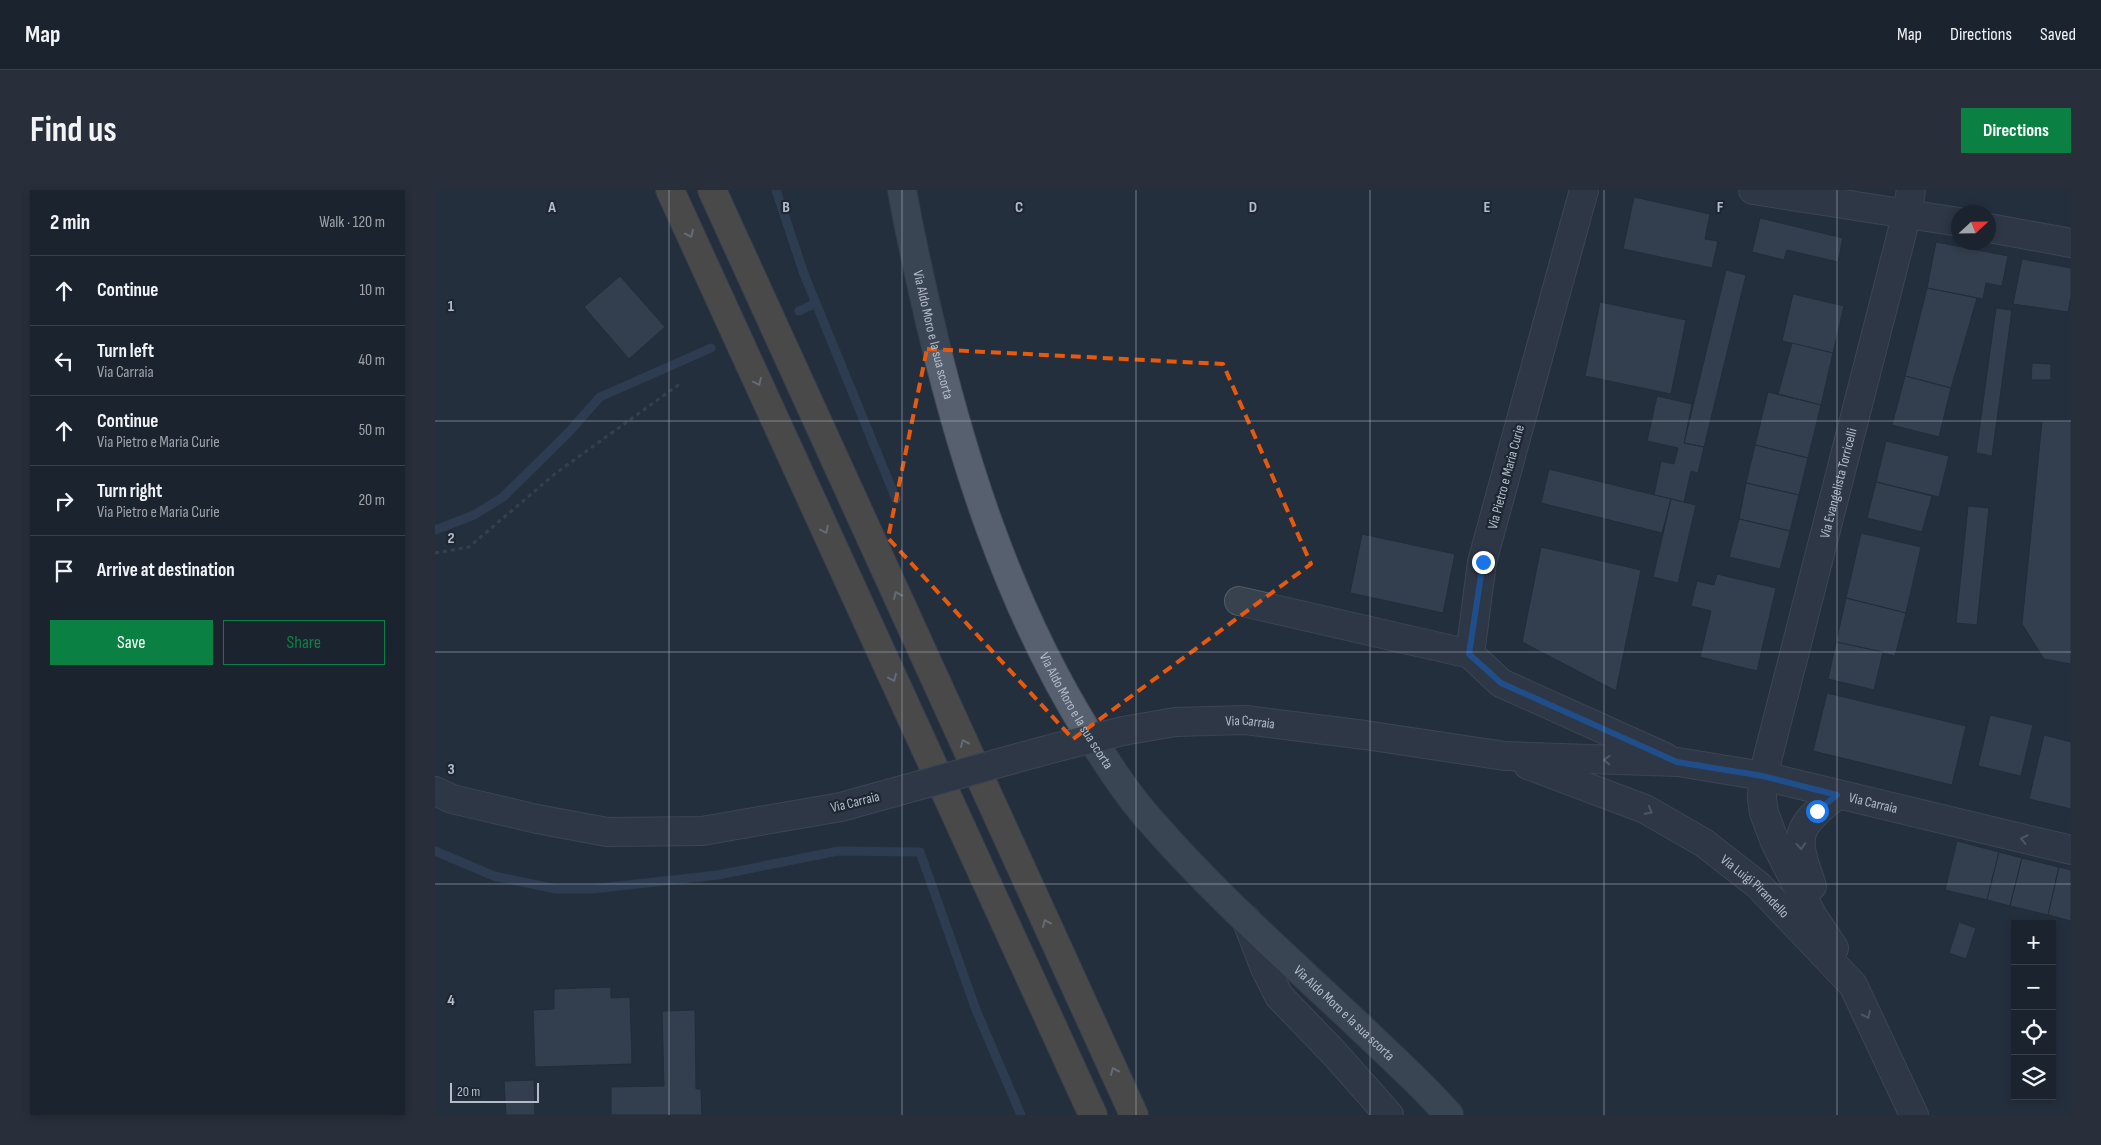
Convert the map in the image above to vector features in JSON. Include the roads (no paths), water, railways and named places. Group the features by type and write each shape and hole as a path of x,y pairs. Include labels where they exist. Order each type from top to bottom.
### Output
{"highway":[{"path":"670,190 1093,1115"},
{"path":"712,190 1134,1115"}],"main road":[{"name":"Via Aldo Moro e la sua scorta","path":"901,190 938,357 962,444 983,508 1037,643 1073,709 1113,772 1153,824 1203,878 1398,1063 1449,1115"}],"street":[{"name":"Via Pietro e Maria Curie","path":"1469,654 1483,562 1584,190"},
{"path":"1753,190 1909,201 1951,219"},
{"name":"Via Evangelista Torricelli","path":"1763,776 1909,201"},
{"path":"1996,229 2071,243"},
{"path":"1239,602 1469,654 1501,683 1677,762"},
{"name":"Via Carraia","path":"435,791 453,799 537,819 607,832 702,831 841,807 1123,730 1175,722 1246,720 1365,735 1505,756 1677,762 1763,776 2071,850"},
{"name":"Via Luigi Pirandello","path":"1505,756 1645,809 1704,843 1758,885 1853,985 1915,1115"},
{"name":"Via Luigi Pirandello","path":"1763,776 1762,799 1764,813 1775,842 1812,915 1834,948"},
{"path":"1837,795 1808,820 1800,838 1800,849 1834,948 1853,985"},
{"path":"1246,919 1265,968 1279,996 1389,1115"}],"waterway":[{"path":"776,190 804,274 896,499"},
{"path":"799,311 816,303"},
{"path":"435,530 474,515 503,497 567,434 600,397 711,348"},
{"path":"435,851 494,876 556,889 592,889 718,875 838,851 920,852 976,1010 1021,1115"}]}
